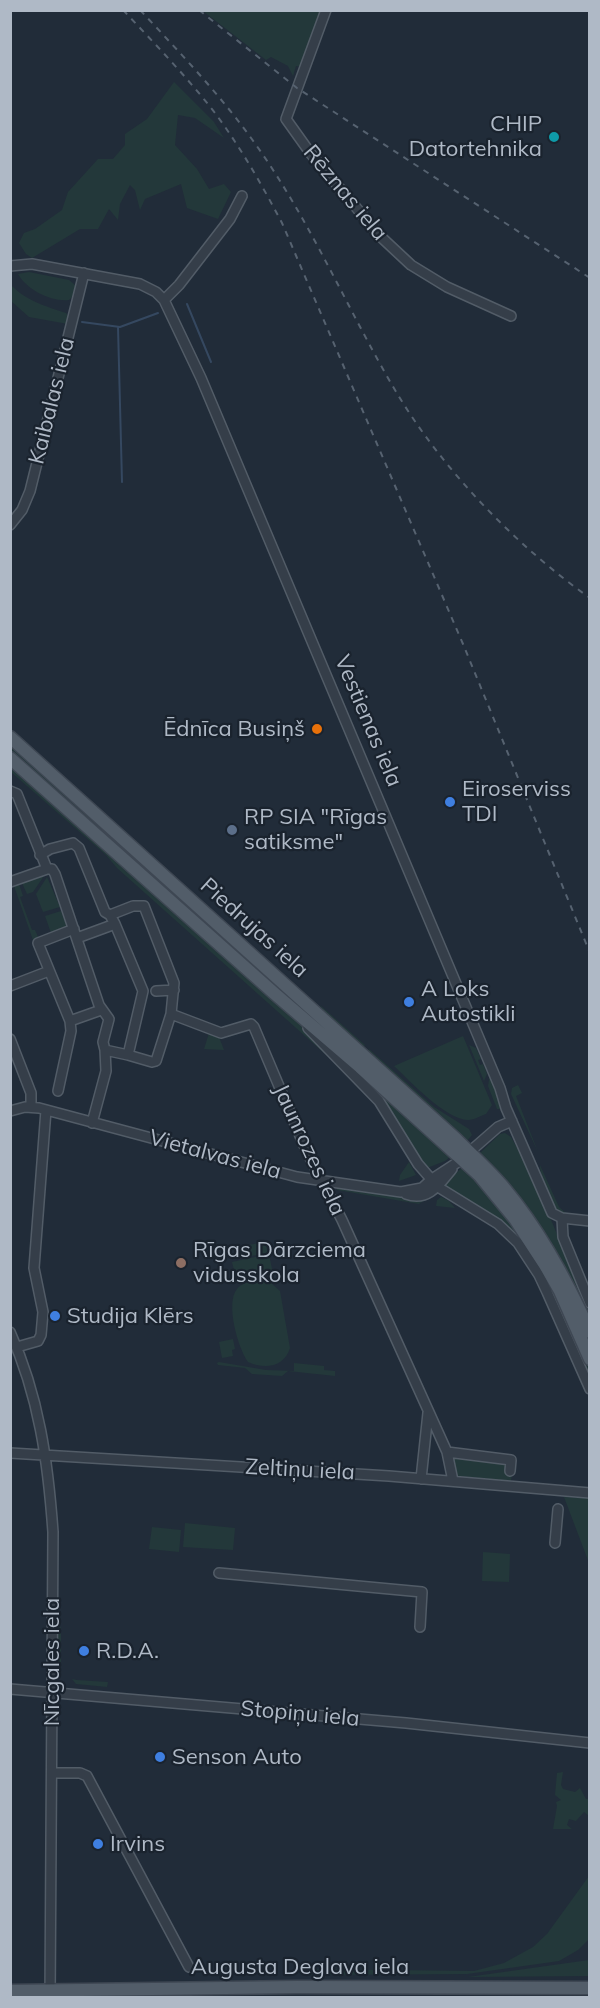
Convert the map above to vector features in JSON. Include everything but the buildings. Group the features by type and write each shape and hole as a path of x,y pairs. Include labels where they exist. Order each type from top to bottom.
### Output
{"main road":[{"name":"Piedrujas iela","path":"10,737 468,1153"},
{"name":"Piedrujas iela","path":"10,758 294,1010 468,1153"},
{"path":"468,1153 504,1188 542,1239 570,1288 590,1332"},
{"path":"468,1153 532,1243 560,1292 590,1359"},
{"name":"Augusta Deglava iela","path":"10,1991 50,1994 564,1993 590,1988"}],"street":[{"name":"Rēznas iela","path":"327,10 286,119 311,154 381,237 411,265 447,287 511,315"},
{"path":"10,266 32,264 140,284 156,292 164,300 179,285 230,219 242,196"},
{"name":"Kaibalas iela","path":"10,525 22,510 30,491 84,273"},
{"name":"Vestienas iela","path":"164,300 201,378 262,521 512,1121 552,1213 562,1218 563,1237 590,1303"},
{"path":"10,791 17,794 46,869"},
{"path":"40,855 50,849 73,843 79,848 105,912 112,919 150,991 128,1055"},
{"path":"10,869 13,881 46,869 52,869 55,873 101,1010 109,1019 104,1042 106,1071 93,1123"},
{"path":"58,1091 72,1031 38,943 75,933 112,919 133,906 144,906 174,983 171,1014 156,1060 152,1062 105,1050"},
{"path":"10,986 49,971"},
{"path":"150,991 174,990"},
{"path":"70,1021 101,1010"},
{"path":"294,1010 312,1033 379,1101 418,1164 435,1183 498,1224 518,1244 539,1275 590,1389"},
{"name":"Jaunrozes iela","path":"171,1014 221,1033 251,1024 306,1150 322,1180 447,1452 453,1481"},
{"path":"10,1039 31,1093 31,1107 10,1111"},
{"name":"Vietalvas iela","path":"31,1107 297,1177 401,1192 415,1197 423,1196 435,1183"},
{"path":"17,1347 38,1341 41,1335 43,1312 34,1268 46,1110"},
{"path":"468,1153 498,1127 512,1121"},
{"path":"562,1218 590,1221"},
{"name":"Nīcgales iela","path":"10,1332 36,1402 46,1455 52,1532 50,1994"},
{"path":"421,1479 428,1413"},
{"path":"447,1452 511,1460 510,1471"},
{"name":"Zeltiņu iela","path":"10,1453 453,1481 590,1493"},
{"path":"555,1543 558,1509"},
{"path":"219,1573 422,1592 420,1628"},
{"name":"Stopiņu iela","path":"10,1689 406,1723 590,1743"},
{"path":"52,1773 80,1773 87,1776 189,1967"}],"green space":[{"path":"203,11 323,11 301,67 296,66 293,76 288,66 271,57 266,60"},
{"path":"174,82 214,122 224,138 195,118 178,115 175,145 197,169 209,189 224,184 231,192 218,219 187,208 181,184 145,199 140,210 135,190 130,185 120,204 118,220 109,209 98,229 80,229 32,258 26,254 19,243 24,233 35,229 62,210 68,192 98,159 113,159 125,145 125,134 147,119"},
{"path":"29,272 69,280 76,286 74,295 69,300 62,300 40,294 27,285 18,274"},
{"path":"10,284 29,299 66,313 69,317 68,324 29,317 11,301"},
{"path":"10,743 331,1033 330,1035 31,771 11,751"},
{"path":"10,763 277,1002 352,1078 11,772"},
{"path":"44,876 33,892 27,894 22,883"},
{"path":"47,877 60,907 43,912 36,894"},
{"path":"14,883 19,884 23,896 20,897 32,930 35,930 39,939 34,943 14,886 11,886"},
{"path":"61,911 67,927 51,933 45,916"},
{"path":"320,1005 365,1045 362,1048 324,1012"},
{"path":"209,1033 219,1037 224,1050 204,1049"},
{"path":"463,1036 492,1105 486,1114 468,1120 459,1118 439,1106 394,1066"},
{"path":"469,1045 476,1048 481,1059 478,1060 480,1065 483,1064 487,1074 484,1081"},
{"path":"369,1049 434,1107 469,1129 472,1135 467,1141 375,1060 368,1053"},
{"path":"490,1074 501,1109 497,1109 488,1086"},
{"path":"362,1075 451,1156 427,1168 415,1153 385,1102"},
{"path":"518,1085 522,1093 516,1096 538,1152 511,1094 512,1088"},
{"path":"505,1133 511,1137 534,1179 589,1311 589,1318 564,1266 540,1225 480,1153 500,1134"},
{"path":"409,1162 416,1175 399,1181 400,1175"},
{"path":"540,1165 559,1207 567,1214 559,1212 552,1203 543,1182"},
{"path":"463,1167 499,1205 541,1264 577,1339 589,1370 589,1380 525,1249 445,1186 447,1181"},
{"path":"337,1187 418,1199 430,1197 419,1204 337,1190"},
{"path":"441,1197 455,1208 436,1206 437,1200"},
{"path":"265,1242 268,1253 246,1257 243,1246"},
{"path":"269,1254 273,1274 237,1282 232,1262"},
{"path":"253,1280 271,1283 280,1291 290,1348 283,1360 273,1365 260,1366 248,1362 240,1347 234,1326 232,1304 234,1296 240,1286"},
{"path":"233,1339 235,1349 232,1350 233,1356 222,1358 219,1342"},
{"path":"219,1362 266,1370 294,1371 294,1363 324,1366 324,1370 335,1371 335,1376 288,1371 282,1376 252,1374 245,1368 218,1365"},
{"path":"452,1456 506,1463 506,1472 512,1473 511,1481 458,1476"},
{"path":"564,1497 589,1498 589,1563"},
{"path":"185,1523 235,1528 233,1550 183,1547"},
{"path":"152,1527 181,1530 179,1552 149,1549"},
{"path":"483,1552 510,1554 509,1582 482,1581"},
{"path":"61,1627 61,1675 58,1675 58,1628"},
{"path":"72,1679 108,1682 107,1687 76,1684"},
{"path":"563,1772 561,1785 563,1789 575,1792 580,1788 586,1799 589,1799 589,1816 584,1812 576,1821 569,1819 567,1825 572,1829 553,1829 556,1802 561,1800 555,1795 557,1773"},
{"path":"589,1876 589,1939 578,1950 559,1961 467,1974 307,1975 302,1973 301,1969 474,1971 504,1963 533,1947 547,1934"},
{"path":"589,1960 589,1976 468,1977"}],"waterway":[{"path":"187,304 211,362"},
{"path":"82,322 120,327 158,313"},
{"path":"118,327 122,482"}],"railway":[{"path":"123,10 215,113 251,167 282,223 463,644 590,953"},
{"path":"140,10 219,97 261,152 314,240 395,390 434,448 482,504 508,530 535,555 590,598"},
{"path":"199,10 297,88 590,278"}],"place":[{"name":"CHIP Datortehnika","path":"554,137"},
{"name":"Ēdnīca Busiņš","path":"317,729"},
{"name":"Eiroserviss TDI","path":"450,802"},
{"name":"RP SIA \"Rīgas satiksme\"","path":"232,830"},
{"name":"A Loks Autostikli","path":"409,1002"},
{"name":"Rīgas Dārzciema vidusskola","path":"181,1263"},
{"name":"Studija Klērs","path":"55,1316"},
{"name":"R.D.A.","path":"84,1651"},
{"name":"Senson Auto","path":"160,1757"},
{"name":"Irvins","path":"98,1844"}]}
